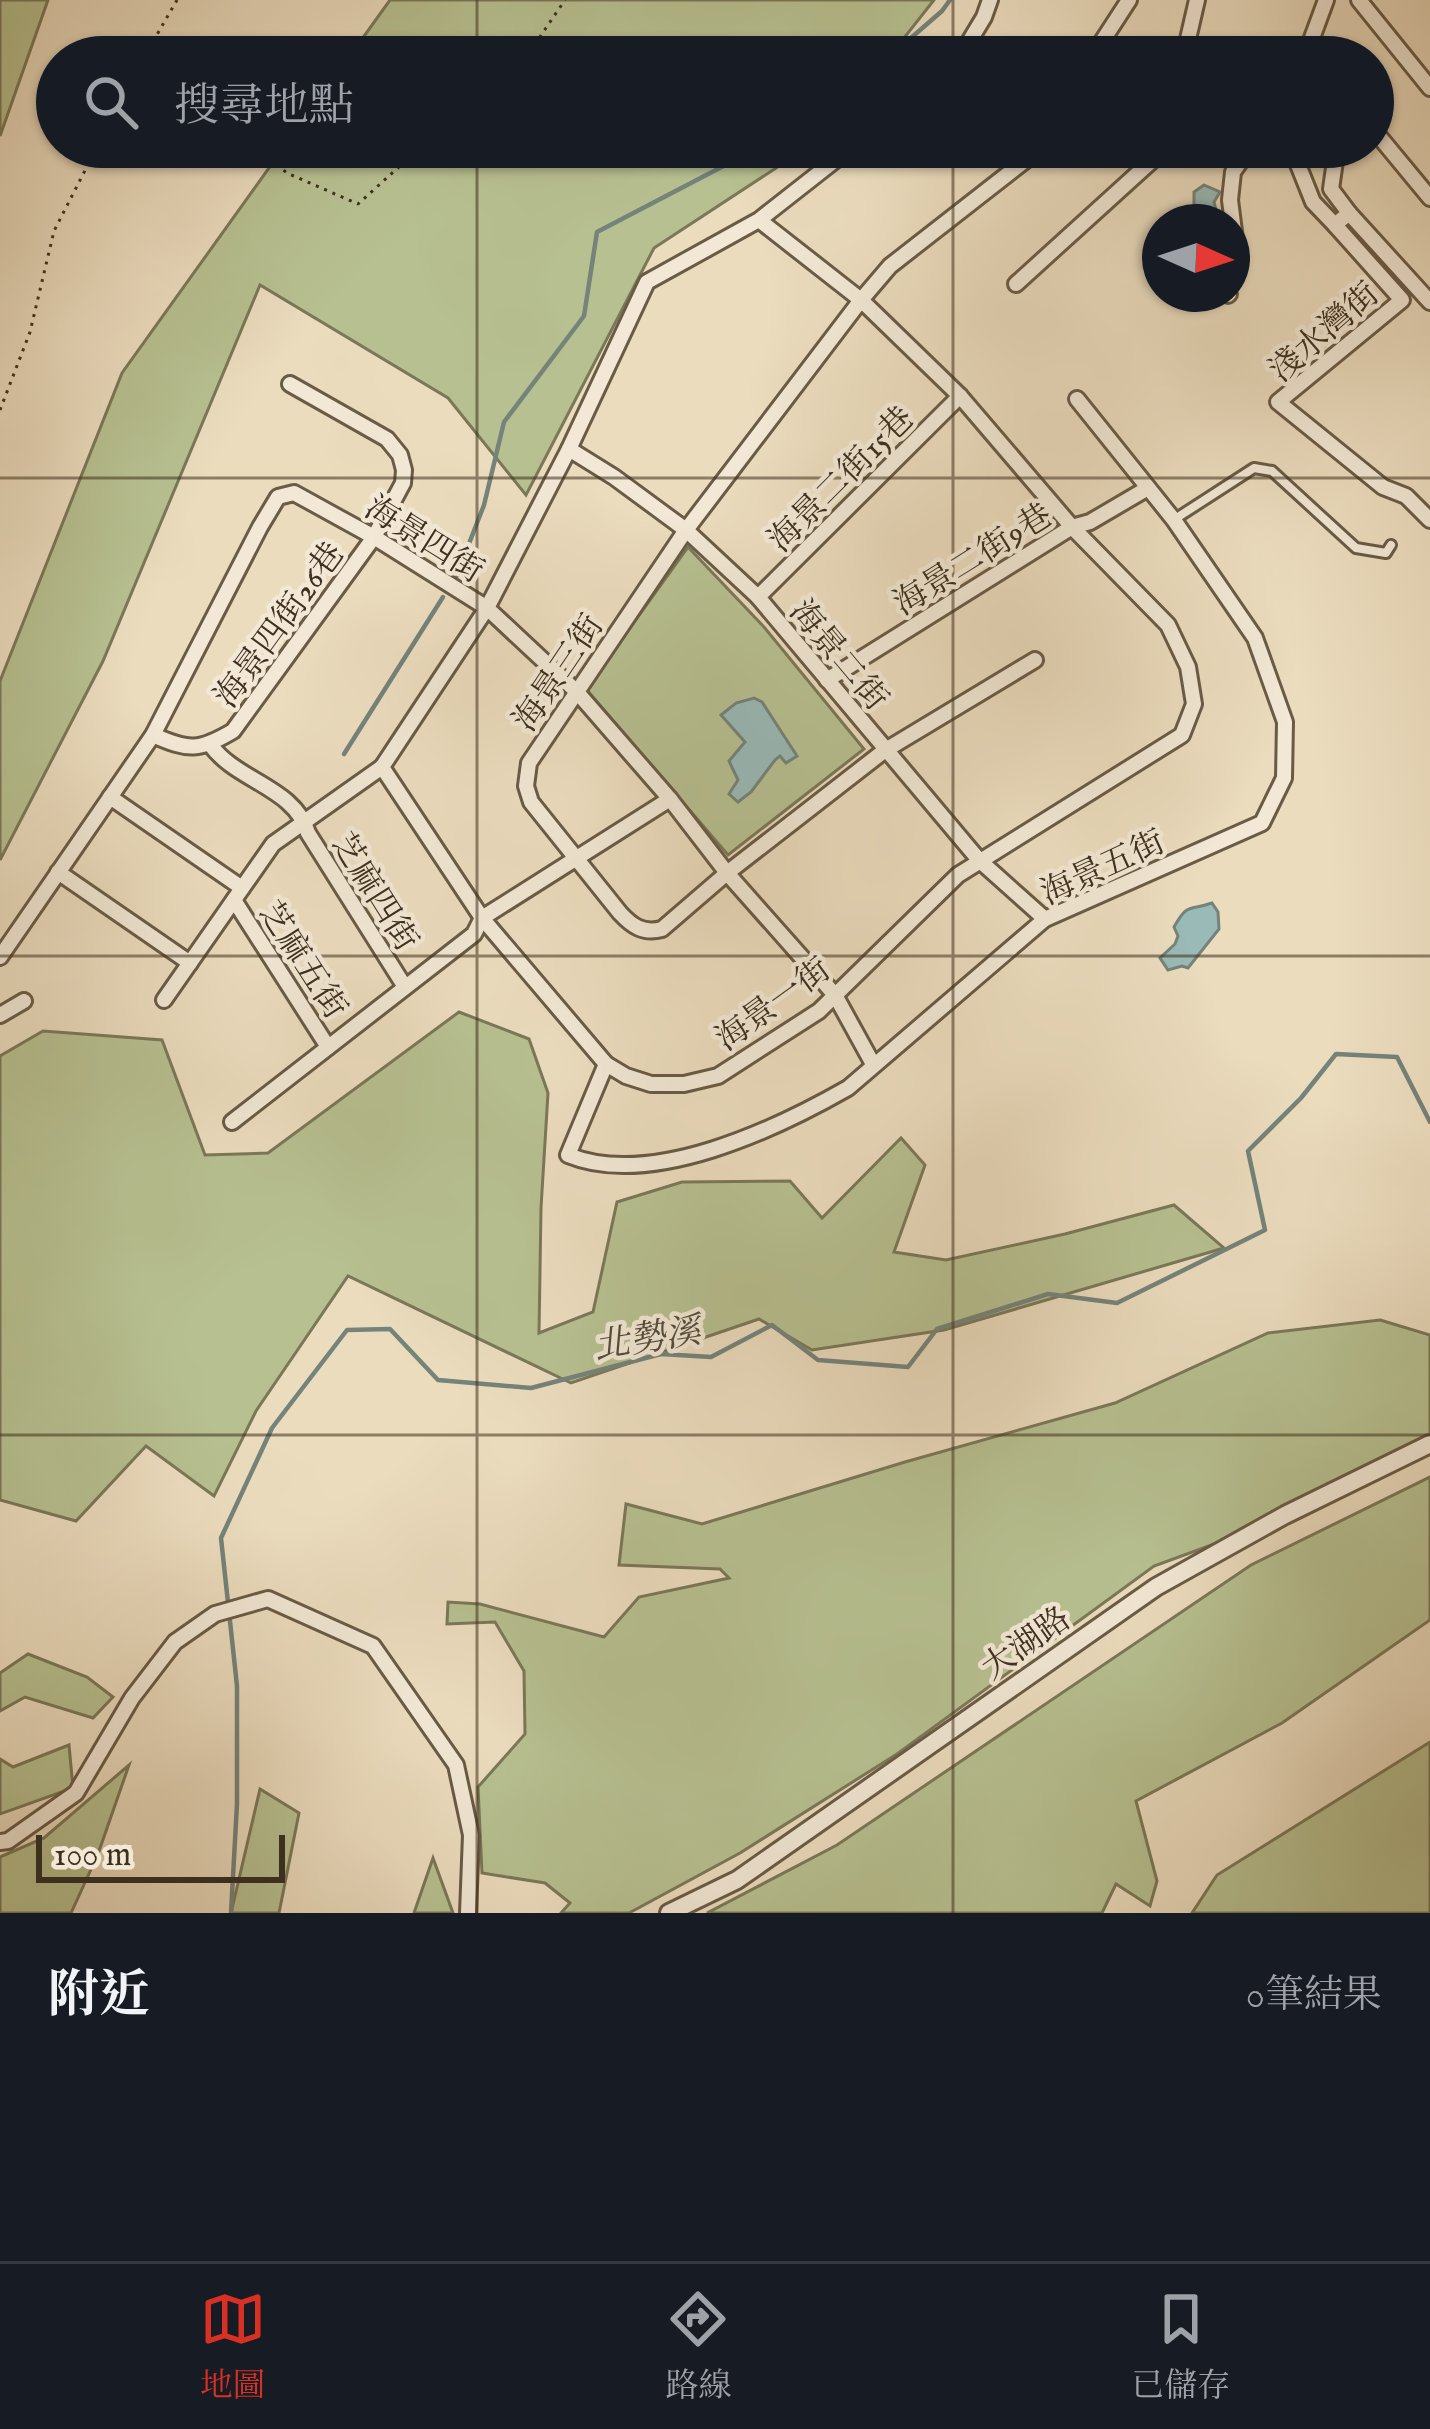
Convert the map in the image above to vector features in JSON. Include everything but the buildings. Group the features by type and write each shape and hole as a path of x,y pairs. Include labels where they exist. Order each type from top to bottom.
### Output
{"street":[{"path":"973,36 990,0"},
{"path":"1106,36 1129,0"},
{"path":"1189,36 1197,0"},
{"path":"1313,36 1326,0"},
{"path":"1359,0 1388,36"},
{"path":"1316,28 1317,36"},
{"path":"1394,43 1430,88"},
{"path":"1394,154 1430,198"},
{"path":"164,1000 273,844 382,767 487,608 647,283 759,220 825,168"},
{"name":"海景三街","path":"1015,168 890,266 861,300 686,530 529,763 526,786 531,802 632,926 650,932 662,929 727,872 884,751 1035,660"},
{"path":"1016,284 1143,168"},
{"path":"1231,204 1236,168"},
{"path":"1299,168 1313,202 1335,225 1349,213"},
{"name":"淺水灣街","path":"1334,168 1330,189 1430,302"},
{"name":"海景一街","path":"382,767 482,918 606,1064 651,1084 684,1084 718,1076 819,1011 958,875 1182,734 1194,704 1188,667 1168,625 1072,527 960,396 861,300 759,220"},
{"name":"淺水灣街","path":"1335,225 1402,299 1278,402 1383,487 1406,496 1430,520"},
{"name":"海景四街26巷","path":"153,735 192,748 232,731 374,537 403,483 400,454 387,439 290,384"},
{"name":"海景二街15巷","path":"758,597 960,396"},
{"name":"海景五街","path":"606,1064 568,1155 585,1162 658,1164 747,1138 848,1088 1046,919 1262,823 1284,778 1285,722 1256,638 1174,520 1077,399"},
{"name":"海景二街","path":"569,449 686,530 758,597 979,860 1046,919"},
{"name":"海景二街9巷","path":"827,680 1072,527 1090,522 1148,488"},
{"name":"海景四街","path":"0,957 153,735 278,497 294,493 487,608 577,692 835,995 873,1064"},
{"path":"210,744 219,757 296,808 305,822"},
{"path":"110,797 238,894"},
{"path":"232,1122 474,934 482,918 670,799"},
{"name":"芝麻四街","path":"305,822 405,988"},
{"path":"58,872 190,963"},
{"name":"芝麻五街","path":"238,894 328,1047"},
{"path":"0,1015 24,1001"},
{"name":"大湖路","path":"669,1913 737,1880 1156,1587 1286,1515 1430,1444"},
{"path":"0,1842 76,1793 131,1698 175,1642 219,1613 268,1599 373,1646 456,1765 471,1835 469,1913"}],"lane":[{"path":"1174,520 1254,468 1272,471 1356,548 1386,553 1391,545"}],"path":[{"path":"157,36 177,0"},
{"path":"540,36 565,0"},
{"path":"0,410 30,332 54,231 86,168"},
{"path":"282,168 358,204 398,168"}],"green space":[{"path":"0,0 48,0 0,136"},
{"path":"390,0 934,0 906,36 364,36"},
{"path":"269,168 776,168 654,248 526,495 448,398 260,285 103,661 0,860 0,681 122,373"},
{"path":"688,547 764,627 864,749 728,855 586,689"},
{"path":"459,1012 529,1039 548,1093 539,1333 593,1312 617,1202 682,1182 790,1181 822,1218 901,1138 925,1165 894,1252 946,1260 1174,1205 1224,1248 944,1330 812,1350 759,1319 571,1383 348,1276 256,1411 214,1496 146,1446 76,1521 0,1500 0,1056 43,1031 162,1040 205,1155 268,1153"},
{"path":"1380,1320 1430,1335 1430,1438 1225,1540 1154,1566 897,1754 740,1853 629,1913 561,1913 570,1903 545,1883 482,1873 478,1787 525,1734 524,1671 495,1622 447,1624 448,1602 480,1604 604,1637 639,1597 729,1578 720,1569 619,1565 626,1504 702,1524 1115,1403 1268,1333"},
{"path":"1430,1477 1430,1620 1282,1723 1136,1801 1157,1881 1150,1906 1116,1884 1102,1913 707,1913 837,1845 1251,1565"},
{"path":"28,1654 87,1677 113,1697 93,1718 25,1697 0,1711 0,1673"},
{"path":"1430,1742 1430,1913 1192,1913 1217,1875"},
{"path":"69,1745 73,1788 0,1814 0,1759 13,1767"},
{"path":"129,1765 98,1854 71,1913 0,1913 0,1857 44,1838"},
{"path":"260,1789 299,1813 279,1913 231,1913"},
{"path":"433,1858 453,1913 414,1913"}],"water":[{"path":"1204,185 1220,192 1214,204 1194,204 1194,192"},
{"path":"754,698 762,702 797,756 786,763 780,756 738,802 729,794 738,780 729,761 745,742 721,715 736,703"},
{"path":"1212,903 1219,929 1188,968 1168,970 1160,958 1175,944 1174,927 1179,919 1190,909"}],"waterway":[{"path":"913,36 950,0"},
{"path":"456,577 484,505 504,422 584,316 597,232 720,168"},
{"path":"344,754 443,597"},
{"name":"北勢溪","path":"231,1913 237,1686 221,1538 272,1428 347,1330 390,1329 438,1380 531,1388 661,1354 711,1357 772,1325 818,1360 908,1367 937,1329 1048,1294 1117,1303 1265,1230 1248,1151 1301,1098 1336,1054 1397,1057 1430,1122"}]}
